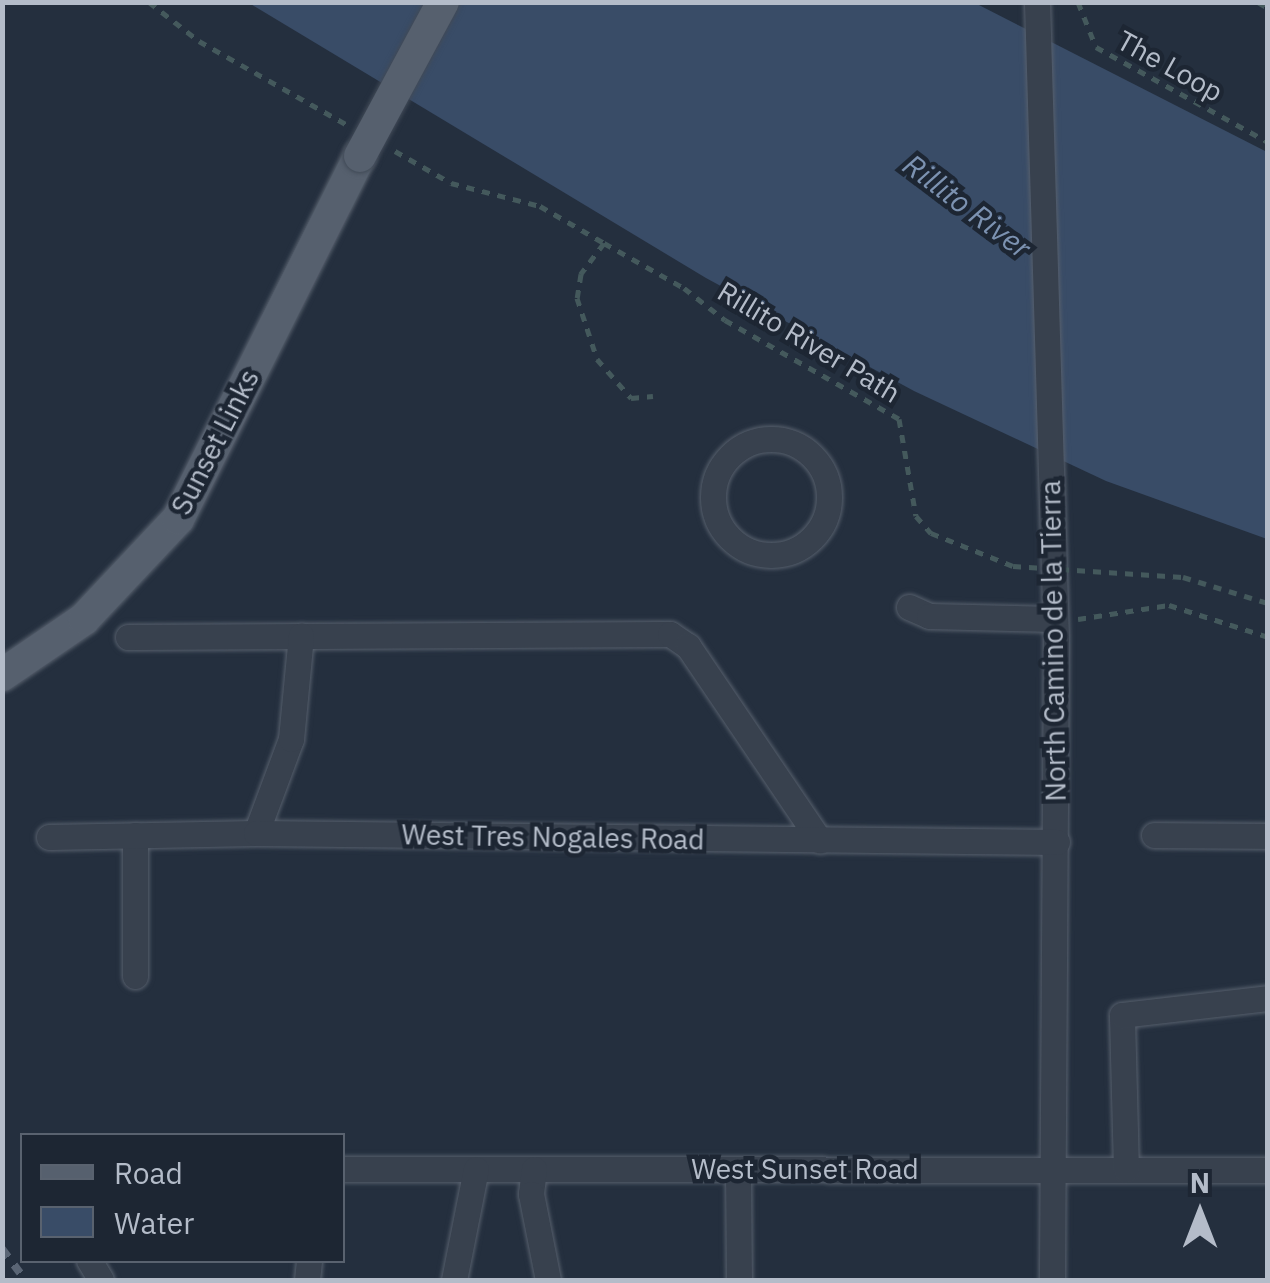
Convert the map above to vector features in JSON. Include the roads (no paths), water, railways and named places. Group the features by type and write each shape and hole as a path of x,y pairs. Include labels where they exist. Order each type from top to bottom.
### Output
{"main road":[{"name":"Sunset Links","path":"2,675 84,619 178,519 366,143 443,2"}],"street":[{"name":"North Camino de la Tierra","path":"1037,2 1057,842 1052,1280"},
{"path":"764,439 803,448 826,479 829,499 814,535 783,554 747,550 732,540 720,526 713,490 729,456 764,439"},
{"path":"909,607 930,616 1054,619"},
{"path":"128,637 670,634 688,646 820,841"},
{"path":"256,832 291,739 301,636"},
{"name":"West Tres Nogales Road","path":"50,837 256,832 1057,842"},
{"path":"135,835 135,976"},
{"path":"1154,835 1268,836"},
{"path":"1126,1170 1122,1016 1268,998"},
{"path":"454,1280 476,1169"},
{"name":"West Sunset Road","path":"345,1174 476,1169 1268,1170"},
{"path":"534,1169 531,1194 548,1280"},
{"path":"738,1169 739,1280"}],"water":[{"name":"Rillito River","path":"249,3 975,3 1267,152 1267,539 1106,481 914,391 706,278"}],"railway":[{"path":"2,1249 25,1280"}]}
